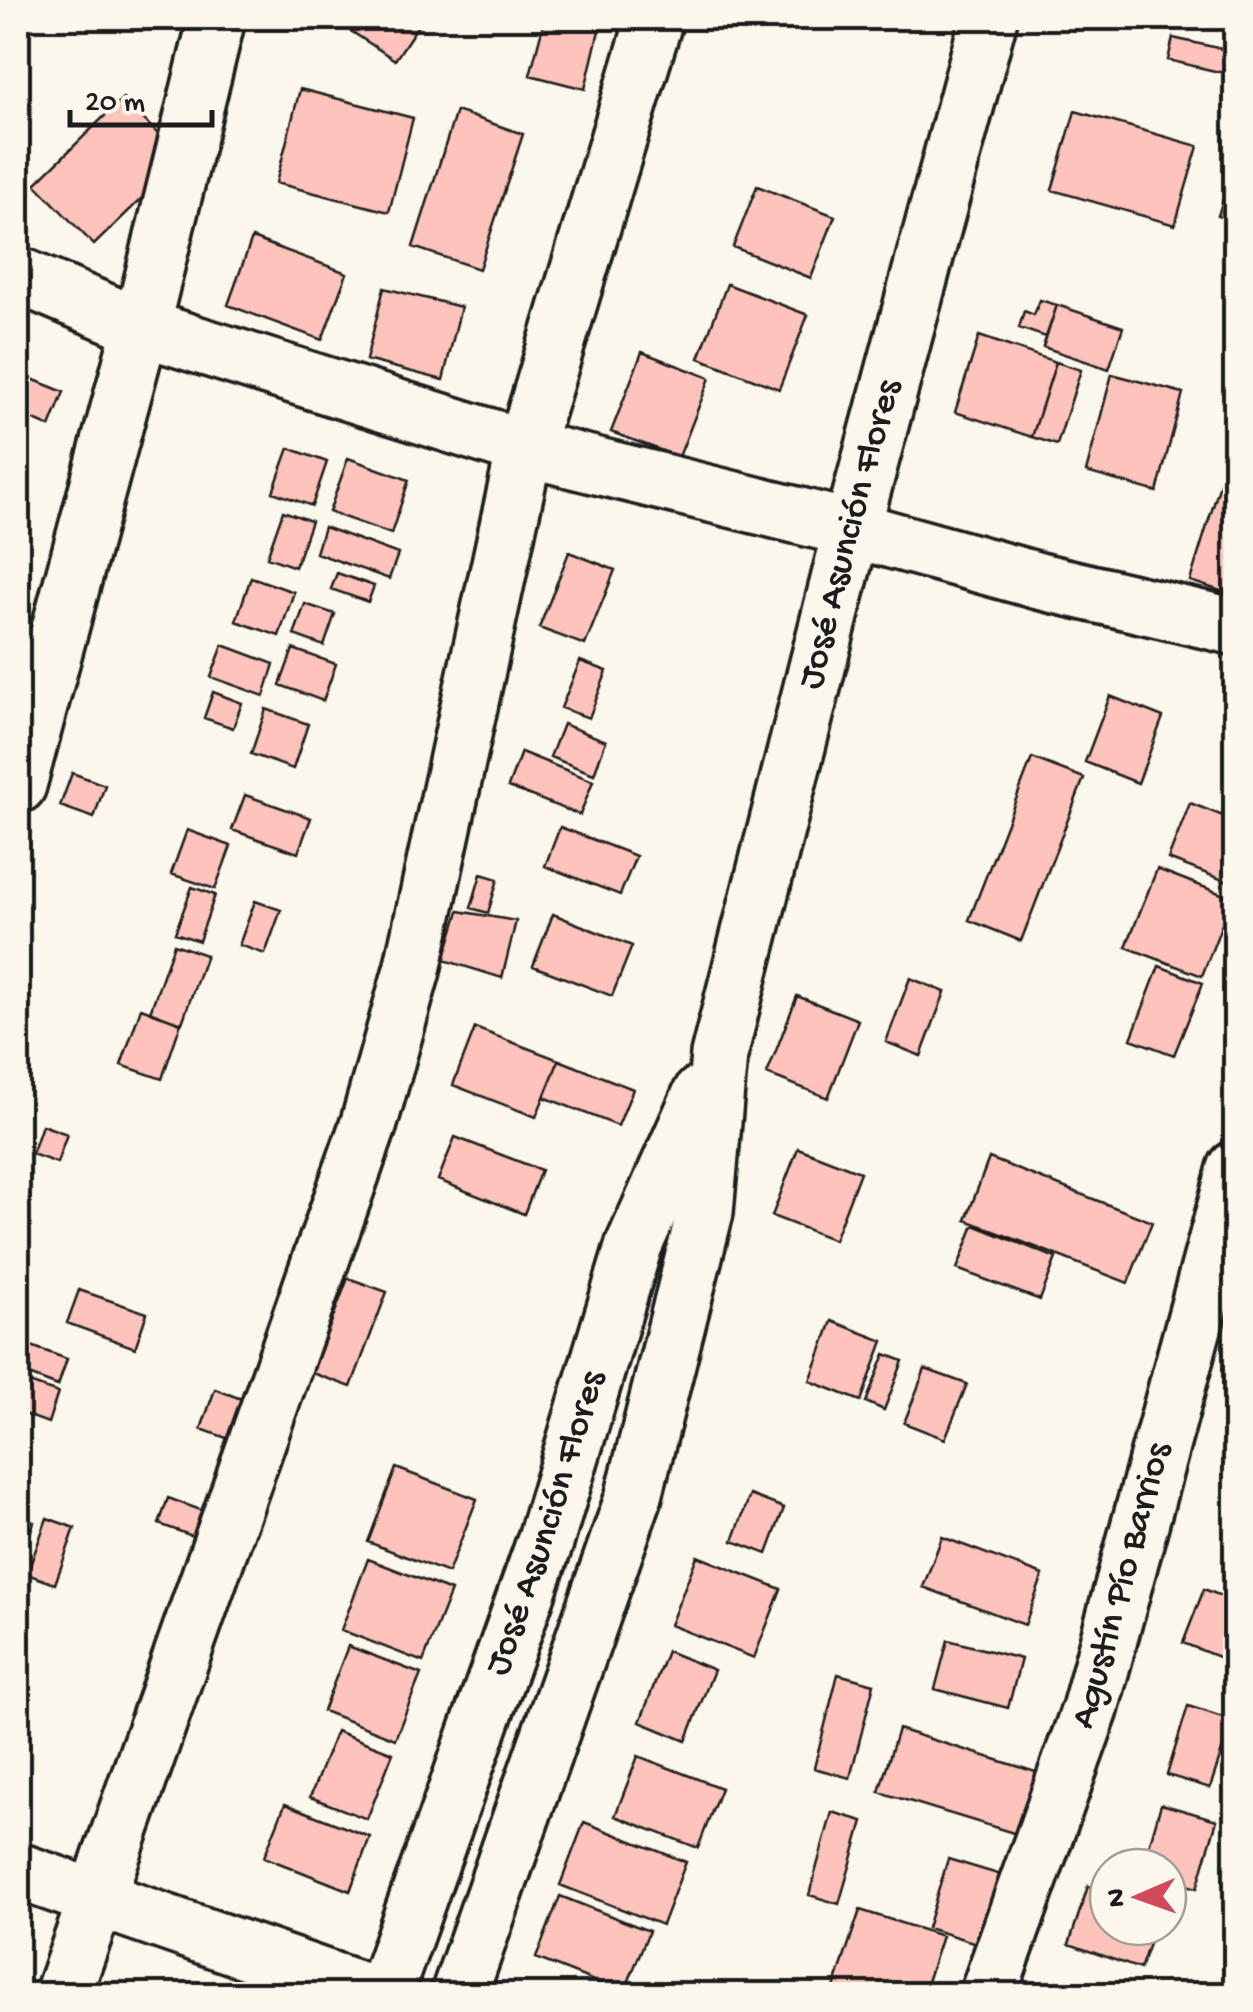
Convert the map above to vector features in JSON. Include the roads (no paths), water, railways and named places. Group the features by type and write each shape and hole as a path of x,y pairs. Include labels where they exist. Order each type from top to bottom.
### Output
{"street":[{"path":"18,785 141,327 217,18"},
{"path":"63,1994 369,1123 412,970 525,448 656,18"},
{"name":"José Asunción Flores","path":"459,1994 634,1499 704,1212 719,1055 852,529 989,18"},
{"path":"18,275 141,327 525,448 852,529 1039,581 1236,627"},
{"name":"José Asunción Flores","path":"384,1994 546,1539 634,1245 719,1055"},
{"name":"Agustín Pío Barrios","path":"988,1994 1090,1710 1236,1169"},
{"path":"18,1871 371,1994"}]}
